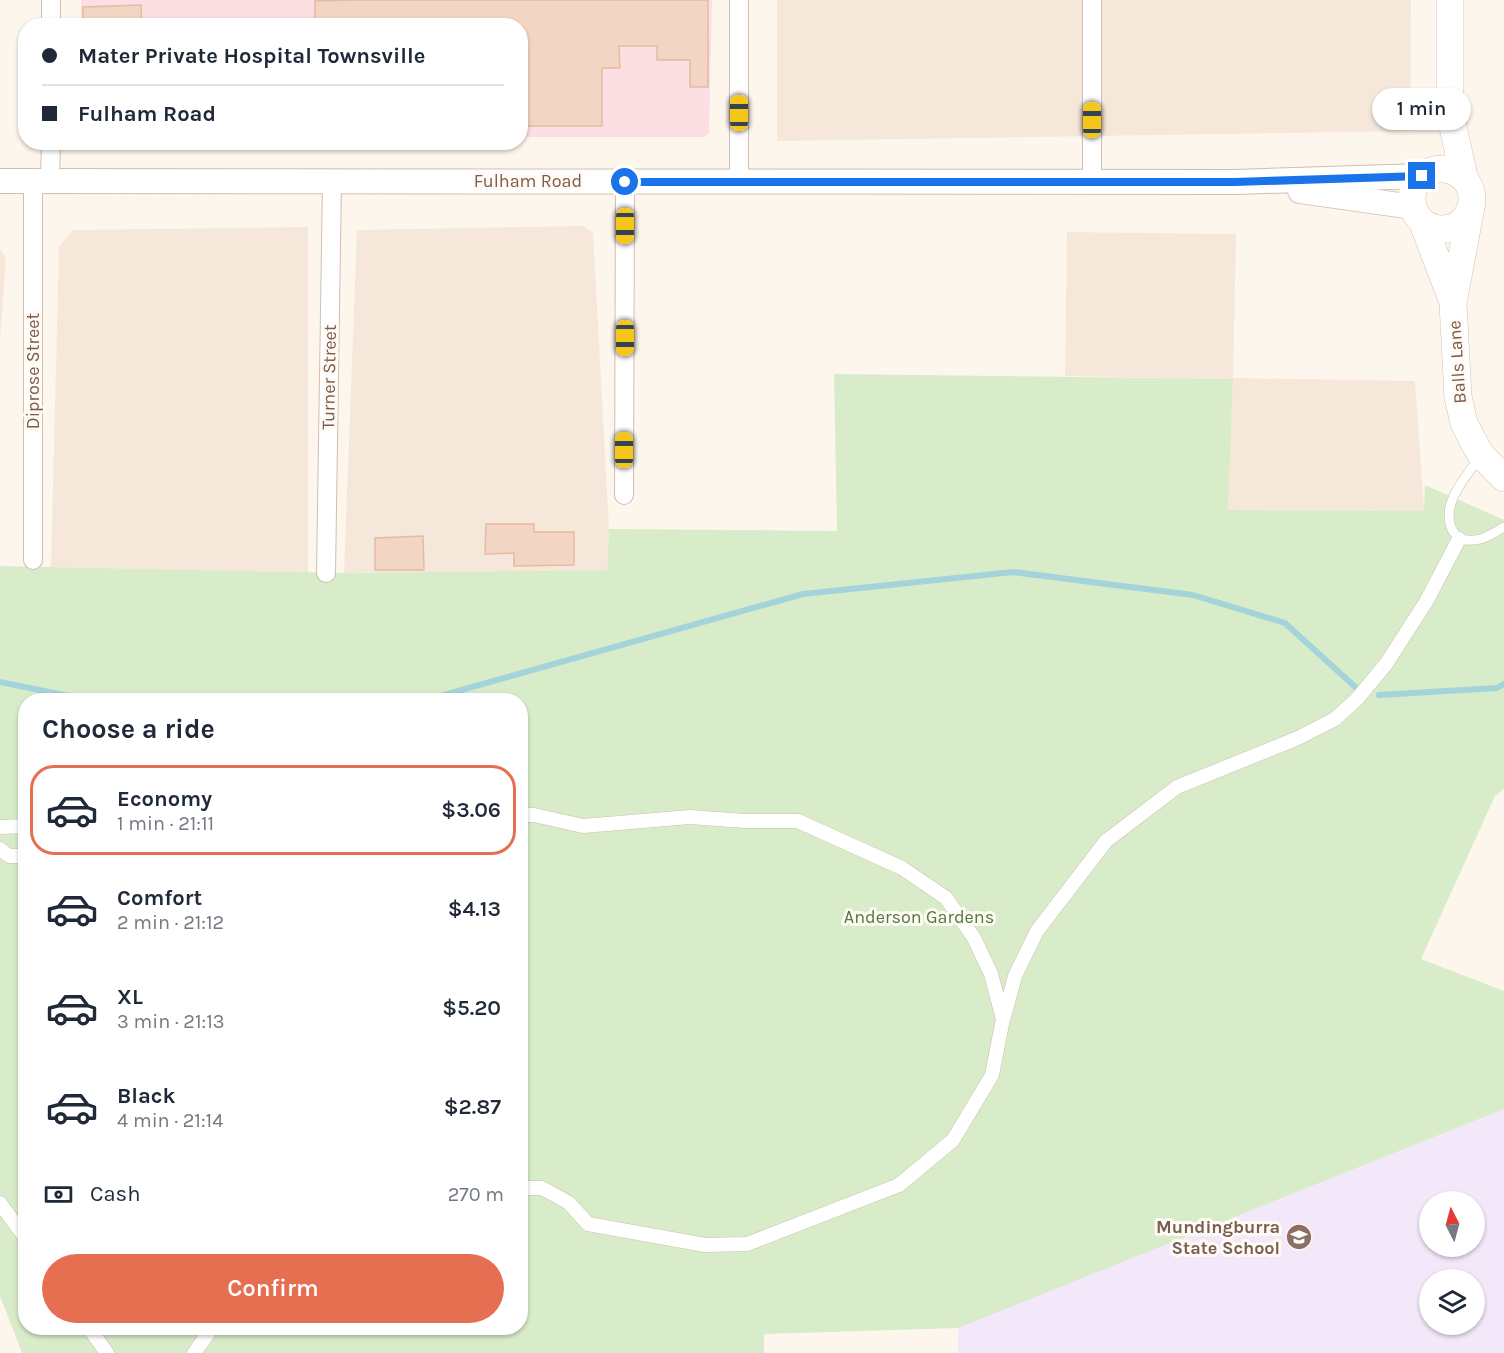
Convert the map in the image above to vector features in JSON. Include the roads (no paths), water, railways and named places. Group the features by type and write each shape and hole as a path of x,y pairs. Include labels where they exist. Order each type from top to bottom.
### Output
{"main road":[{"path":"1450,0 1450,113 1464,177 1473,197 1472,207 1460,223 1450,228 1440,229 1418,214 1412,196 1415,185 1427,173 1450,113"},
{"path":"1427,173 1443,168 1464,177"},
{"name":"Balls Lane","path":"1472,207 1453,303 1458,397 1464,423 1481,454 1504,478"},
{"name":"Balls Lane","path":"1418,214 1453,303"}],"street":[{"path":"51,0 51,18"},
{"path":"739,0 739,180"},
{"path":"1092,0 1092,181"},
{"name":"Diprose Street","path":"33,560 42,181 49,150"},
{"name":"Fulham Road","path":"0,181 1235,182 1427,173"},
{"name":"Turner Street","path":"326,573 332,181"},
{"path":"624,495 625,182"},
{"name":"Fulham Road","path":"1235,182 1418,214"},
{"path":"528,1188 542,1188 569,1203 588,1224 705,1245 747,1244 899,1185 952,1140 992,1075 1003,1019 1015,976 1037,931 1106,841 1177,787 1298,738 1335,719 1357,699 1406,634 1426,602 1459,539"},
{"path":"528,815 583,826 690,817 744,821 798,821 902,868 946,898 974,938 991,974 1003,1019"},
{"path":"0,827 18,826"},
{"path":"0,849 9,856 18,856"},
{"path":"0,1203 18,1228"},
{"path":"93,1335 107,1353"},
{"path":"194,1353 207,1335"}],"lane":[{"path":"1481,454 1455,494 1449,510 1450,527 1459,539 1474,542 1504,527"}],"waterway":[{"path":"451,693 803,594 1013,572 1193,595 1285,623 1363,694"},
{"path":"0,682 54,693"},
{"path":"1379,695 1497,688 1504,684"}],"place":[{"name":"Mundingburra State School","path":"1299,1237"}],"park label":[{"name":"Anderson Gardens","path":"919,917"}]}
